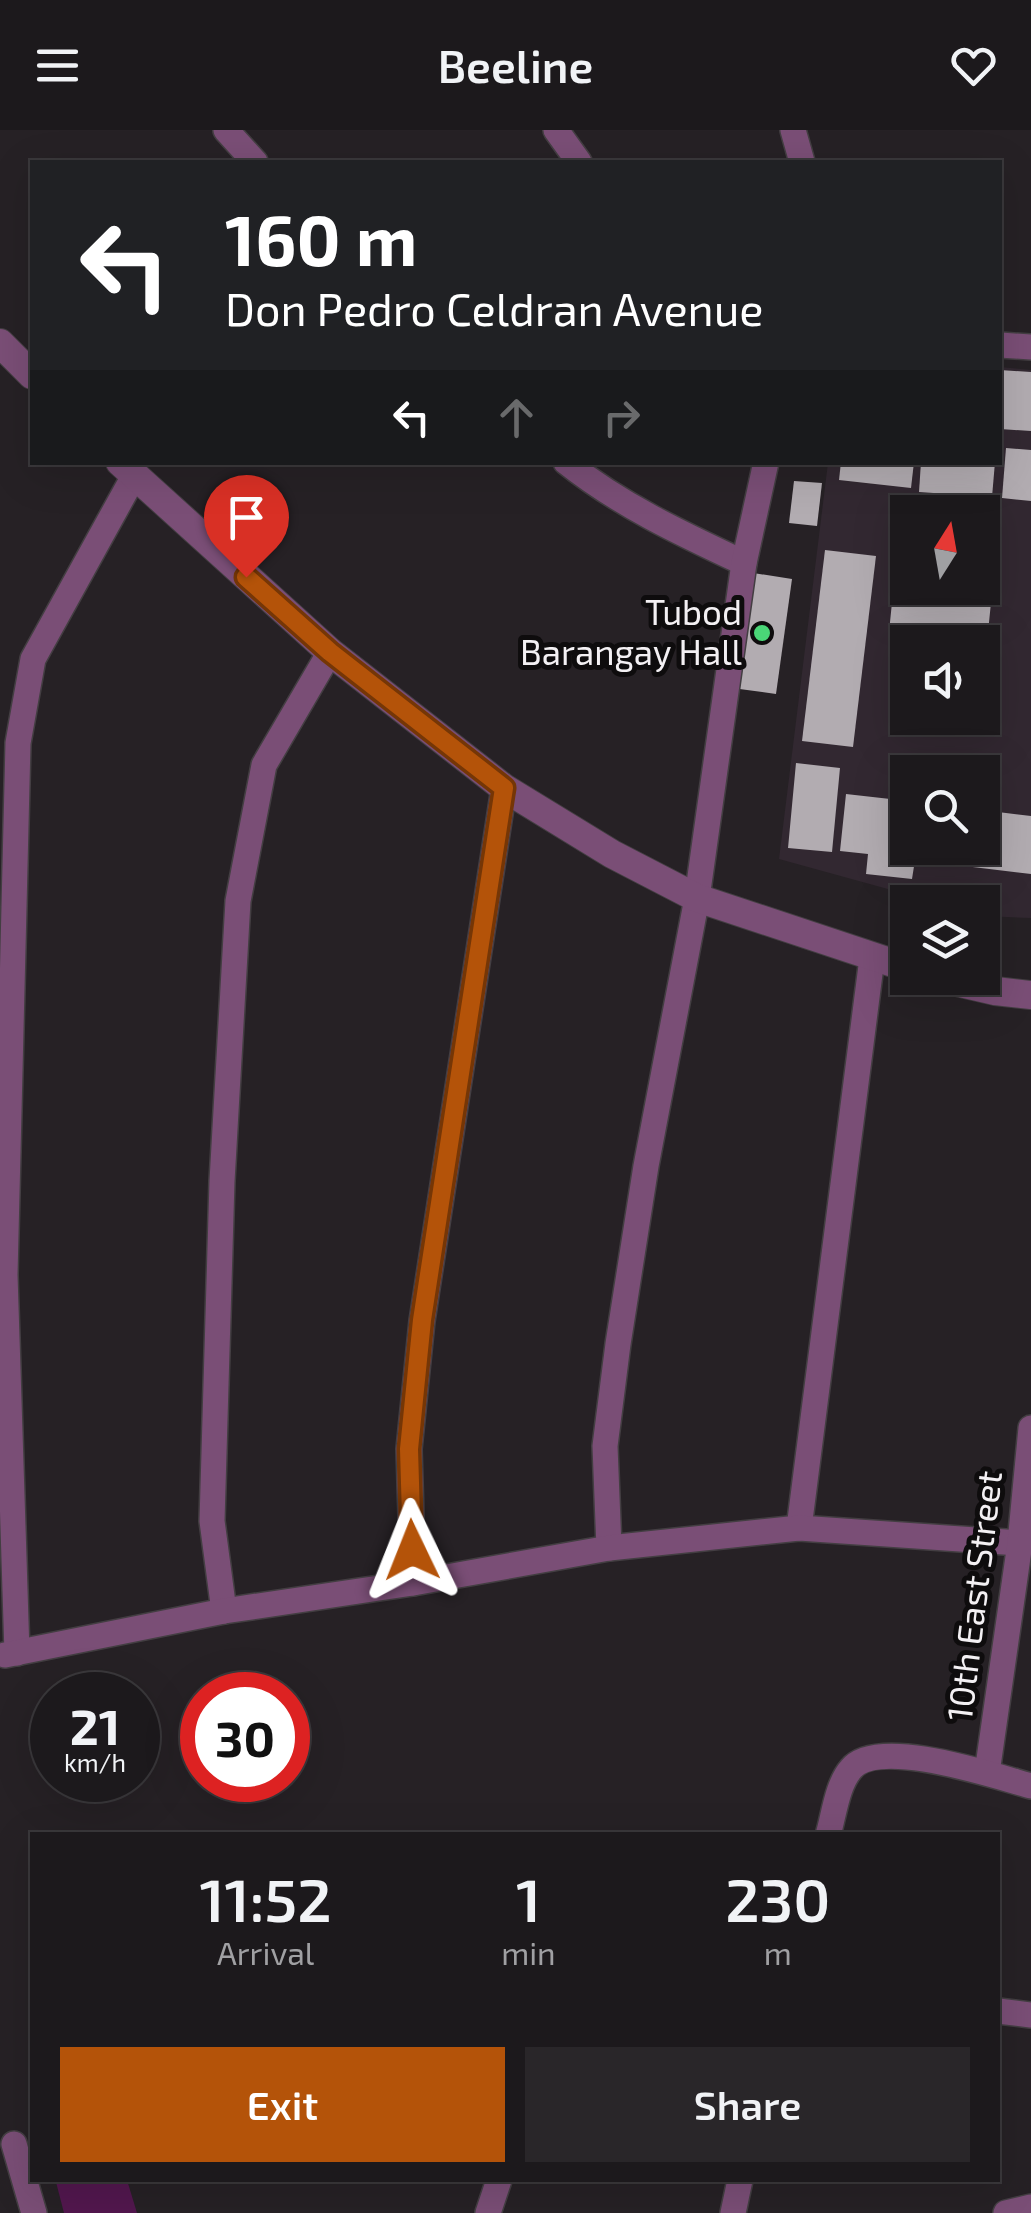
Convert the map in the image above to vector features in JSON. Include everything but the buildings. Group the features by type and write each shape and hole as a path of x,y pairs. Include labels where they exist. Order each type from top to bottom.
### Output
{"street":[{"path":"226,130 253,160"},
{"path":"556,130 578,160"},
{"path":"793,130 801,160"},
{"path":"0,343 30,373"},
{"path":"1002,345 1031,347"},
{"path":"570,465 595,485 669,528 744,563"},
{"path":"609,1548 604,1446 618,1344 646,1166 697,898 744,563 765,465"},
{"path":"890,963 697,898 612,854 504,788 330,652 127,469 33,659 18,743 5,1275 8,1654 224,1611 414,1583 609,1548 800,1528 1020,1543"},
{"path":"224,1611 213,1504 222,1181 238,901 264,764 330,652"},
{"path":"414,1583 409,1449 422,1320 504,788"},
{"path":"800,1528 872,958"},
{"path":"1000,989 1031,995"},
{"name":"10th East Street","path":"986,1774 1020,1543 1031,1428"},
{"path":"829,1832 844,1780 862,1760 905,1756 1031,1786"},
{"path":"1000,2010 1031,2015"},
{"path":"15,2143 34,2213"},
{"path":"488,2213 499,2182"},
{"path":"733,2213 740,2182"},
{"path":"1006,2213 1031,2207"}],"shaded area":[{"path":"1002,367 1031,370 1031,918 1000,917 1000,885 890,885 890,890 779,859 828,465 1002,465"},
{"path":"56,2182 128,2182 137,2213 64,2213"}],"place":[{"name":"Tubod Barangay Hall","path":"762,633"}],"route":[{"path":"246,577 330,652 504,788 422,1320 409,1449 412,1550"}]}
